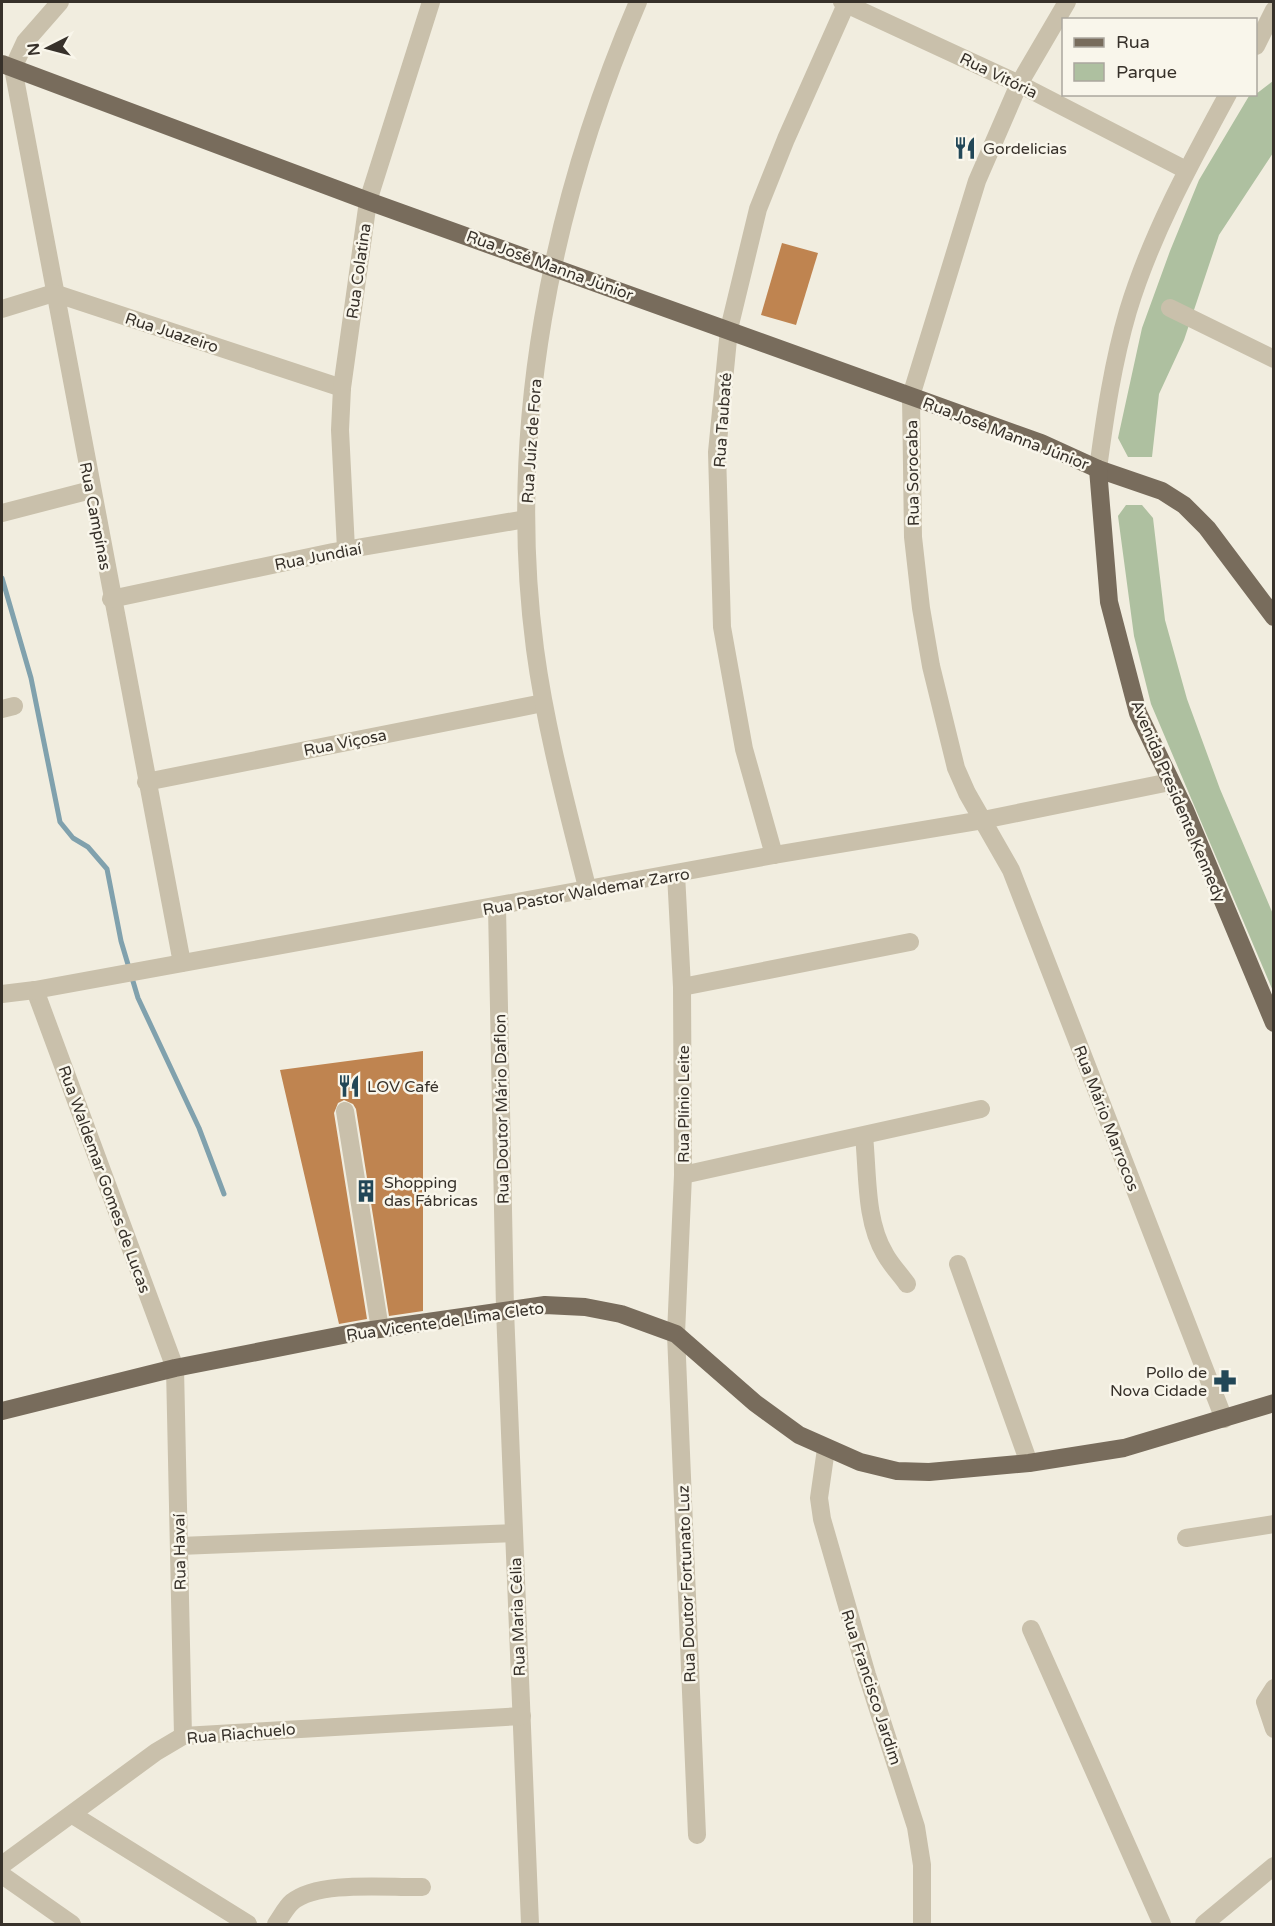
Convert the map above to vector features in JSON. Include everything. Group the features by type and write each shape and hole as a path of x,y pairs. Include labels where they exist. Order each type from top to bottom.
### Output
{"main road":[{"name":"Rua José Manna Júnior","path":"7,66 368,201 1041,443 1098,469 1162,490 1184,505 1207,528 1274,617"},
{"name":"Avenida Presidente Kennedy","path":"1098,469 1109,602 1138,713 1185,810 1274,1023"},
{"name":"Rua Vicente de Lima Cleto","path":"2,1411 175,1368 380,1329 545,1305 585,1307 646,1321 676,1334 755,1404 799,1435 826,1449 860,1462 897,1471 929,1472 1029,1463 1124,1448 1274,1403"}],"street":[{"path":"7,66 60,2"},
{"name":"Rua Juiz de Fora","path":"588,891 543,703 535,646 526,519 532,395 552,266 576,172 606,83 639,2"},
{"name":"Rua Vitória","path":"845,2 1019,84 1186,170"},
{"name":"Rua Taubaté","path":"774,855 744,749 722,627 717,452 729,329 758,209 845,2"},
{"name":"Rua Sorocaba","path":"983,820 956,768 939,705 923,619 913,537 911,396 977,181 1019,84 1066,2"},
{"name":"Rua Colatina","path":"346,549 340,430 342,388 368,201 426,3"},
{"path":"1257,44 1274,10"},
{"name":"Rua Campínas","path":"7,66 54,293 182,963"},
{"name":"Avenida Presidente Kennedy","path":"1098,469 1113,372 1128,312 1142,271 1186,170 1227,96"},
{"path":"2,309 54,293"},
{"name":"Rua Juazeiro","path":"54,293 342,388"},
{"path":"1170,308 1274,359"},
{"path":"2,513 91,490"},
{"name":"Rua Jundiaí","path":"111,599 346,549 526,519"},
{"name":"Rua Viçosa","path":"146,782 543,703"},
{"name":"Rua Pastor Waldemar Zarro","path":"2,994 497,908 774,855 983,820 1170,782"},
{"name":"Rua Mário Marrocos","path":"983,820 1011,870 1224,1419"},
{"name":"Rua Plínio Leite","path":"676,874 682,987 683,1175 676,1334"},
{"name":"Rua Doutor Mário Daflon","path":"497,908 505,1310"},
{"path":"682,987 910,942"},
{"name":"Rua Waldemar Gomes de Lucas","path":"35,990 175,1368"},
{"path":"683,1175 981,1109"},
{"path":"345,1112 380,1329"},
{"path":"864,1136 871,1214 885,1254 907,1284"},
{"path":"958,1264 1029,1463"},
{"name":"Rua Maria Célia","path":"505,1310 530,1924"},
{"name":"Rua Doutor Fortunato Luz","path":"676,1334 697,1835"},
{"name":"Rua Havaí","path":"175,1368 183,1736"},
{"name":"Rua Francisco Jardim","path":"826,1449 819,1498 822,1519 867,1676 916,1827 922,1865 922,1924"},
{"path":"1186,1538 1274,1524"},
{"path":"179,1546 514,1533"},
{"path":"1031,1629 1162,1924"},
{"path":"1274,1688 1265,1702 1274,1729"},
{"name":"Rua Riachuelo","path":"2,1865 156,1752 183,1736 522,1716"},
{"path":"73,1815 248,1924"},
{"path":"1204,1924 1274,1866"},
{"path":"2,1875 72,1924"},
{"path":"276,1924 291,1902 314,1892 335,1888 422,1887"}],"green space":[{"path":"1273,81 1273,153 1219,235 1184,340 1159,394 1152,457 1128,457 1118,438 1142,328 1199,180 1249,96 1257,96 1257,93"},
{"path":"1126,505 1142,505 1153,518 1165,620 1187,699 1220,789 1273,914 1273,991 1151,704 1134,636 1118,516"}],"building":[{"path":"782,243 818,253 796,325 761,315"},
{"name":"Shopping das Fábricas","path":"423,1051 423,1311 389,1316 356,1109 353,1104 344,1100 338,1103 334,1113 367,1319 339,1324 280,1070"}],"waterway":[{"path":"2,578 31,678 60,822 73,838 88,847 107,869 121,941 138,998 199,1128 224,1194"}],"place":[{"name":"Gordelicias","path":"965,148"},
{"name":"LOV Café","path":"349,1086"},
{"name":"Shopping das Fábricas","path":"366,1191"},
{"name":"Pollo de Nova Cidade","path":"1225,1381"}]}
